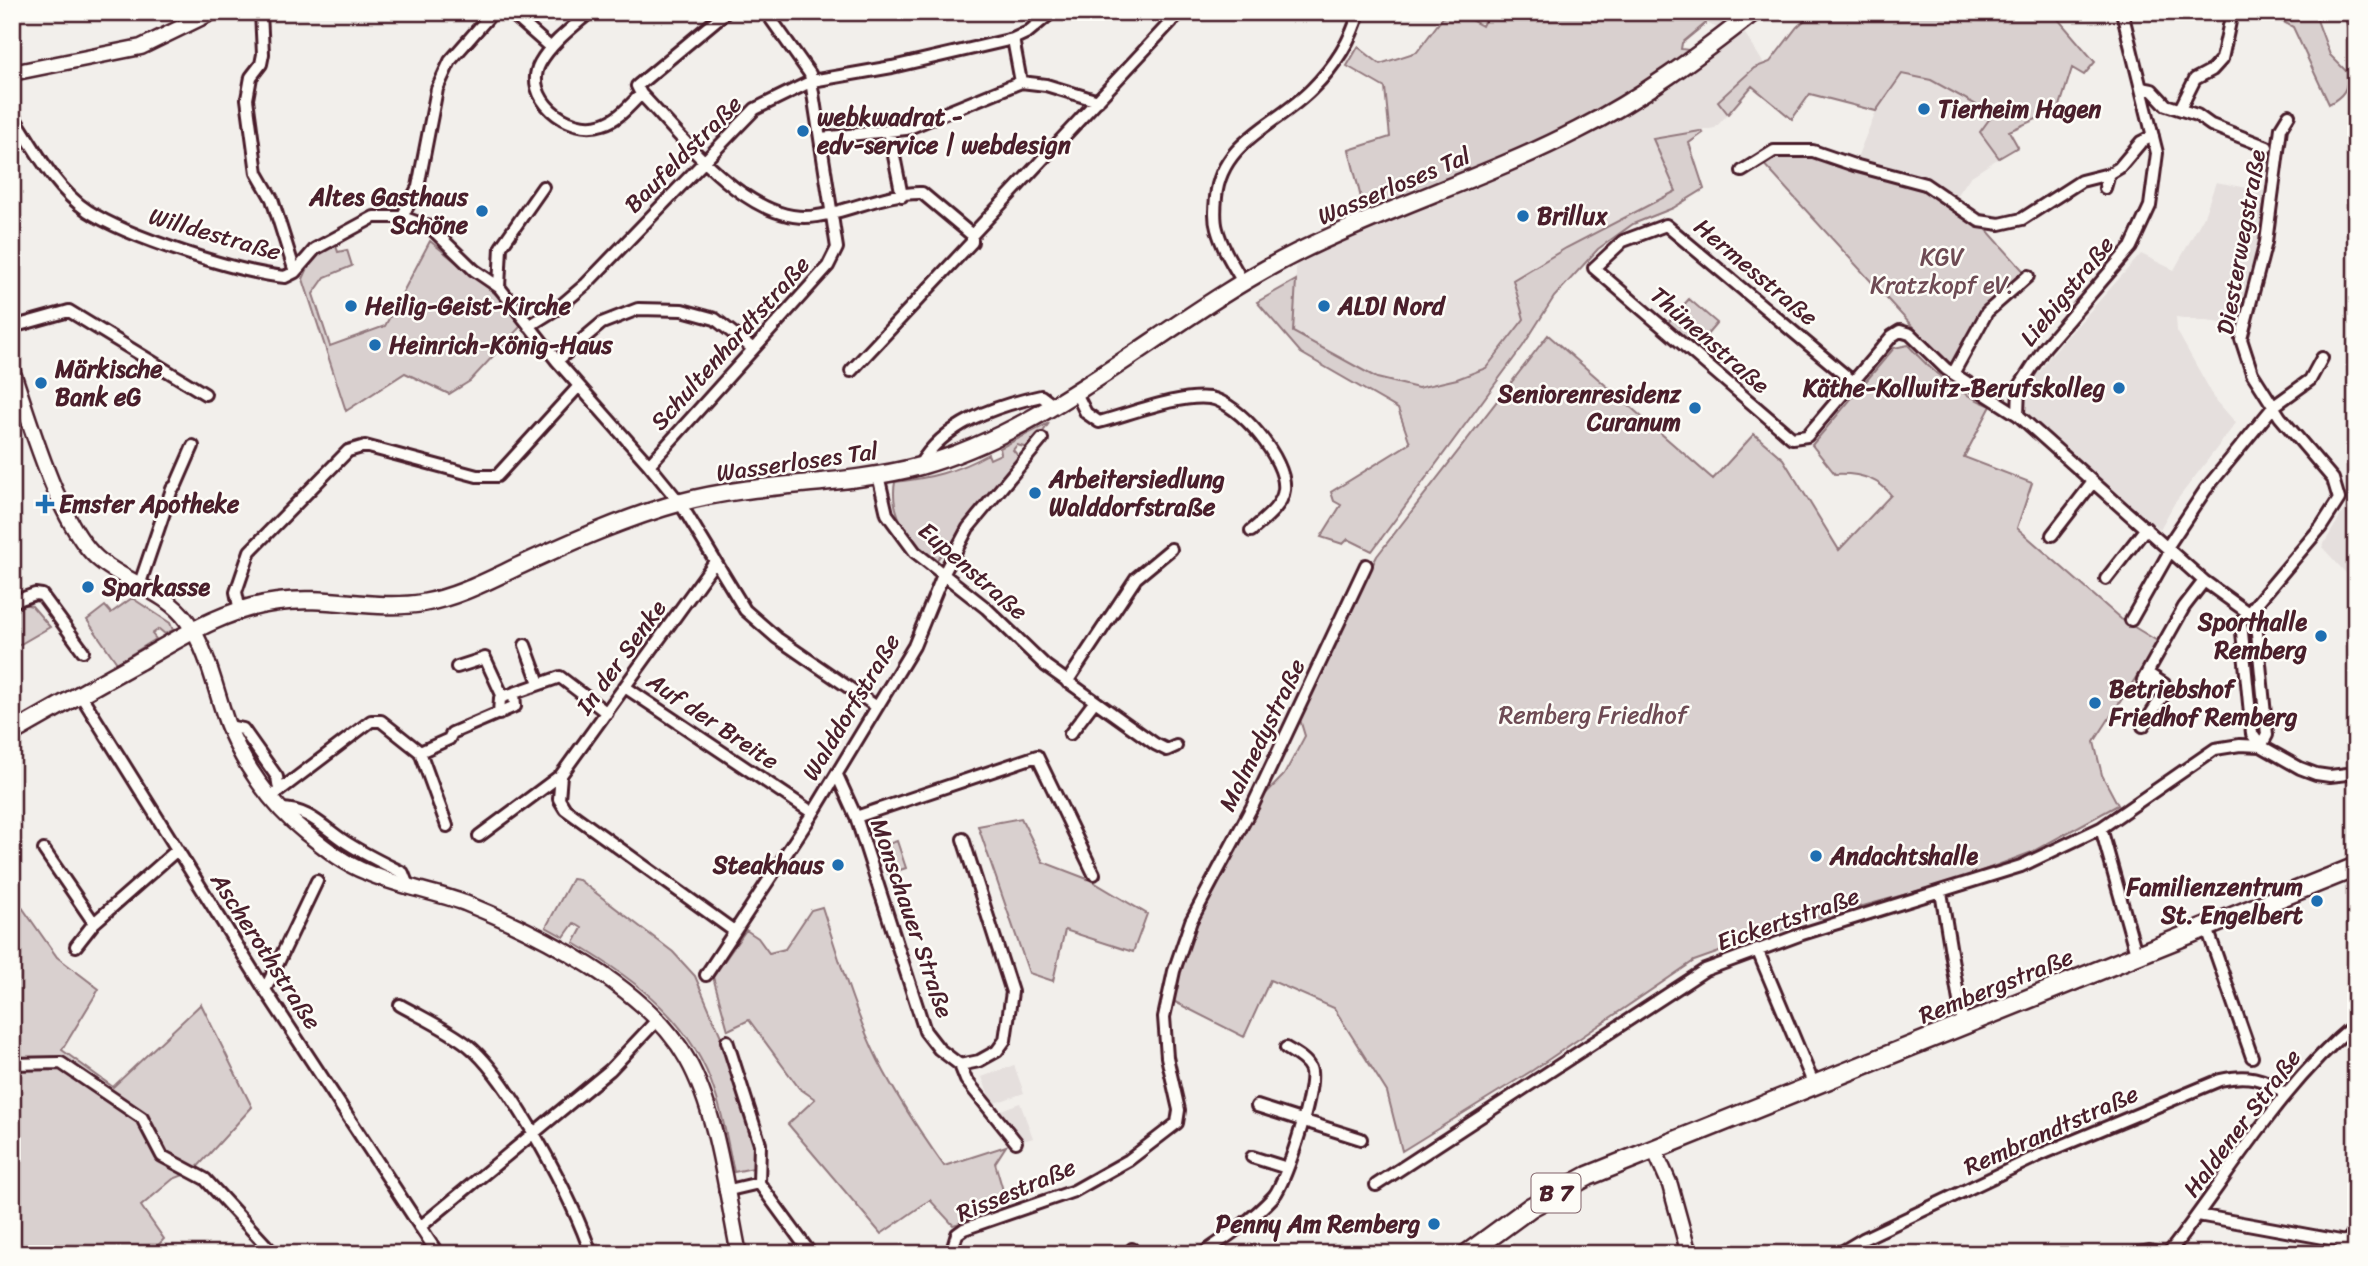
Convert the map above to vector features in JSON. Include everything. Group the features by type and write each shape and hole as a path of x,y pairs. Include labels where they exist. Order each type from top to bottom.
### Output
{"main road":[{"name":"Wasserloses Tal","path":"12,733 193,631 240,611 285,600 394,605 421,603 462,593 596,533 680,503 757,488 878,475 919,466 967,449 1075,391 1243,282 1297,252 1576,132 1657,85 1754,12"},
{"name":"Rembergstraße","path":"1654,1149 2356,867"},
{"name":"B 7","path":"1467,1254 1531,1207 1570,1185 1654,1149"}],"street":[{"path":"12,73 141,47 213,12"},
{"path":"261,12 263,54 261,64 251,77 247,99 257,173 272,199 295,271"},
{"path":"402,217 418,187 437,89 450,61 493,12"},
{"path":"510,12 551,48"},
{"path":"590,12 551,48 540,63 536,79 544,100 563,121 577,127 603,124 614,119 641,94"},
{"path":"726,12 637,86 641,94 746,199 793,217 814,217 902,196 922,194 972,235"},
{"name":"Schultenhardtstraße","path":"649,465 835,255 838,248 812,81 804,61 766,12"},
{"name":"Baufeldstraße","path":"529,326 558,308 586,284 755,109 812,81 892,67 1013,39 1028,32 1052,12"},
{"path":"851,371 972,242 972,235 1180,12"},
{"path":"1243,282 1222,245 1216,226 1220,174 1231,155 1244,142 1297,103 1322,79 1346,45 1359,12"},
{"name":"Liebigstraße","path":"2018,415 2020,387 2045,346 2131,247 2150,206 2156,175 2153,136 2122,12"},
{"path":"2179,109 2195,79 2213,70 2222,59 2232,12"},
{"path":"2351,12 2356,30"},
{"path":"1013,39 1021,82"},
{"path":"821,138 906,129 1021,82 1046,85 1098,101"},
{"name":"Diesterwegstraße","path":"2142,88 2152,90 2166,104 2267,147"},
{"name":"Willdestraße","path":"12,114 55,180 87,210 127,229 216,261 285,277 295,271 315,249 355,224 374,217 402,217 430,227 474,270 499,287 557,361 649,465 680,503 714,563 753,617 777,638 877,707"},
{"name":"Diesterwegstraße","path":"2247,612 2307,545 2339,499 2333,479 2274,406 2252,373 2241,339 2266,242 2281,128 2289,115"},
{"path":"890,131 902,196"},
{"path":"1742,171 1774,151 1814,151 1925,184 1979,221 2000,224 2022,219 2081,181 2109,174 2119,168 2141,142 2153,136"},
{"path":"2105,188 2109,174"},
{"path":"499,287 501,247 543,187"},
{"name":"Hermesstraße","path":"1594,268 1610,250 1623,241 1666,225 1852,382"},
{"name":"Thünenstraße","path":"1594,268 1792,438 1807,436 1892,336 1900,331 1910,334 1954,372 2018,415"},
{"path":"1954,372 1987,312 2028,276"},
{"path":"557,361 602,323 638,309 682,310 715,319 752,348"},
{"path":"12,327 69,312 205,394"},
{"path":"2131,621 2169,548 2206,489 2274,406 2310,380 2322,358"},
{"path":"12,370 74,528 100,560 176,609 193,631 228,726 241,753 275,793 281,809 301,829 363,872 460,902 546,942 592,969 657,1019 687,1058 699,1085 739,1254"},
{"path":"240,611 236,592 250,551 348,451 365,446 477,476 497,476 579,386"},
{"path":"1075,391 1086,413 1099,422 1202,397 1227,403 1246,421 1273,455 1284,478 1284,489 1279,502 1251,531"},
{"path":"919,466 931,446 983,413 1041,396 1053,404"},
{"path":"2018,415 2204,580 2247,612 2256,623 2267,735 2260,746 2316,774 2330,776 2356,773"},
{"name":"Walddorfstraße","path":"706,975 734,932 742,925 813,813 914,646 943,575 968,528 1042,439"},
{"path":"139,586 172,489 193,446"},
{"path":"1016,450 1027,458"},
{"name":"Eupenstraße","path":"878,475 887,514 896,530 943,575 986,608 1046,666 1067,682 1155,744 1167,750 1176,746"},
{"path":"2052,535 2093,482"},
{"path":"2106,579 2146,528"},
{"path":"1067,682 1136,578 1171,550"},
{"name":"In der Senke","path":"479,835 561,775 714,563"},
{"name":"Malmedystraße","path":"1191,921 1254,805 1366,565"},
{"path":"2143,726 2164,694 2143,680 2185,607 2204,580"},
{"path":"12,602 35,594 42,595 83,651"},
{"path":"525,645 539,683"},
{"path":"420,752 449,739 452,733 516,706 485,658 457,667"},
{"path":"509,695 539,683 564,679 607,713"},
{"name":"Auf der Breite","path":"625,687 813,813"},
{"name":"Ascherothstraße","path":"80,694 265,990 438,1254"},
{"path":"1070,734 1095,701"},
{"path":"275,793 371,721 381,721 420,752 447,826"},
{"name":"Eickertstraße","path":"1376,1185 1656,999 1705,970 1758,949 2021,866 2101,828 2215,749 2240,745 2260,746"},
{"path":"856,817 1037,756 1094,874"},
{"path":"561,775 559,799 565,810 734,932"},
{"name":"Monschauer Straße","path":"837,775 856,817 925,1031 939,1049 960,1065 966,1080 1016,1142"},
{"path":"2101,828 2137,957"},
{"path":"960,1065 979,1061 997,1051 1005,1040 1012,992 963,839"},
{"path":"44,850 94,923"},
{"path":"76,946 94,923 177,850"},
{"path":"265,990 317,881"},
{"path":"1941,892 1963,1025"},
{"name":"Rissestraße","path":"951,1254 957,1234 964,1229 1074,1191 1175,1127 1179,1110 1167,1057 1164,1017 1174,971 1191,921"},
{"path":"2207,928 2252,1057"},
{"path":"1758,949 1814,1085"},
{"path":"400,1005 470,1047 505,1089 560,1182 591,1254"},
{"path":"420,1227 610,1070 657,1019"},
{"name":"Haldener Straße","path":"2168,1254 2285,1094 2322,1051 2356,1023"},
{"path":"727,1041 760,1144 759,1183 811,1254"},
{"path":"1202,1254 1275,1195 1287,1168 1312,1086 1311,1069 1299,1056 1286,1048"},
{"path":"12,1064 53,1061 67,1066 142,1118 162,1156 205,1179 274,1254"},
{"name":"Rembrandtstraße","path":"1839,1254 1863,1239 2033,1158 2220,1080 2236,1076 2265,1079 2285,1094"},
{"path":"1257,1106 1361,1139"},
{"path":"1654,1149 1670,1185 1689,1254"},
{"path":"1252,1157 1287,1168"},
{"path":"725,1191 759,1183"},
{"path":"2199,1215 2353,1235"},
{"path":"2337,1254 2353,1235"},
{"path":"2133,1254 2149,1251 2159,1254"}],"shaded area":[{"path":"1704,12 1754,12 1739,24 1764,64 1754,68 1718,101 1728,114 1715,128 1653,139 1677,191 1566,248 1513,280 1524,319 1486,368 1457,379 1418,388 1377,378 1293,332 1297,252 1727,32 1706,23"},
{"path":"1902,74 1931,80 1993,114 1981,132 1999,158 1970,177 1953,202 1854,165 1876,111"},
{"name":"Käthe-Kollwitz-Berufskolleg","path":"2216,182 2274,193 2244,326 2176,317 2177,331 2215,399 2236,423 2174,504 2160,529 2085,469 2027,417 2023,398 2035,373 2040,372 2050,356 2141,254 2174,270 2204,216"},
{"path":"2356,490 2356,584 2322,547"},
{"path":"1014,1065 1024,1093 992,1104 982,1077"},
{"path":"1020,1103 1033,1138 1020,1142 995,1112"}],"green space":[{"path":"1447,12 1456,12 1482,26 1489,12 1704,12 1706,23 1682,43 1681,49 1703,52 1657,85 1367,222 1349,150 1390,137 1385,88 1347,66 1358,47 1380,64 1417,52"},
{"path":"1814,12 2052,12 2095,62 2084,75 2072,68 2059,109 2009,131 2018,147 1999,158 1980,132 1993,114 1931,80 1902,74 1876,111 1810,94 1792,119 1752,86 1728,114 1718,101 1754,68 1770,62 1797,27"},
{"path":"2265,12 2314,12 2330,55 2348,73 2346,88 2338,98 2329,104 2293,27"},
{"path":"1700,131 1703,133 1689,143 1704,189 1673,208 1633,224 1598,249 1554,297 1523,346 1372,551 1348,539 1343,544 1321,537 1341,505 1334,501 1331,492 1410,443 1398,409 1301,353 1257,302 1296,280 1293,332 1377,378 1418,388 1457,379 1486,368 1524,319 1513,280 1566,248 1676,191 1653,139"},
{"name":"KGV Kratzkopf eV.","path":"1794,149 1901,175 1979,221 2028,276 1987,312 1954,372 1760,160"},
{"path":"430,241 498,296 521,326 470,381 449,394 405,373 346,411 303,279 311,261 335,243 338,252 347,250 352,266 325,277 313,294 330,346 385,326"},
{"path":"1689,299 1717,323 1695,349 1666,325"},
{"name":"Remberg Friedhof","path":"1548,335 1713,479 1754,434 1783,459 1839,550 1891,495 1880,484 1866,478 1835,474 1812,445 1894,348 1908,345 1946,381 1991,406 1964,457 2032,483 2017,528 2121,619 2159,642 2094,742 2102,775 2118,805 2032,852 1958,880 1819,918 1815,914 1793,926 1694,961 1533,1070 1402,1151 1387,1092 1334,1008 1270,980 1244,1037 1169,999 1192,921 1255,805 1284,775 1305,736 1298,713 1377,556"},
{"path":"1049,423 1031,449 1017,445 1013,450 1019,457 1018,463 936,561 910,536 895,506 895,482 943,473 988,454 990,459 1001,454 1000,448"},
{"path":"132,598 170,623 173,630 165,634 159,629 152,634 156,639 117,663 87,620 105,606 111,613"},
{"path":"23,604 32,606 50,627 12,649 12,607"},
{"path":"1021,818 1043,862 1090,880 1147,914 1133,952 1065,930 1053,981 1029,973 978,826"},
{"path":"897,841 906,868 888,874 879,847"},
{"path":"572,879 579,880 673,952 695,976 723,1041 753,1134 753,1168 734,1172 715,1093 705,1068 677,1024 640,988 574,943 582,928 574,923 564,937 546,927"},
{"path":"12,893 57,957 99,989 62,1050 113,1087 201,1004 252,1107 194,1171 173,1179 141,1206 164,1239 150,1254 12,1254"},
{"path":"822,907 862,1023 878,1060 901,1101 944,1166 1006,1146 995,1163 1009,1211 953,1225 930,1200 881,1234 788,1124 815,1099 799,1088 749,1020 728,1030 713,977 746,930 758,938 769,953 785,949 811,910"}],"place":[{"name":"Tierheim Hagen","path":"1924,109"},
{"name":"webkwadrat - edv-service | webdesign","path":"803,131"},
{"name":"Altes Gasthaus Schöne","path":"482,211"},
{"name":"Brillux","path":"1523,216"},
{"name":"Heilig-Geist-Kirche","path":"351,306"},
{"name":"ALDI Nord","path":"1324,306"},
{"name":"Heinrich-König-Haus","path":"375,345"},
{"name":"Märkische Bank eG","path":"41,383"},
{"name":"Käthe-Kollwitz-Berufskolleg","path":"2119,388"},
{"name":"Seniorenresidenz Curanum","path":"1695,408"},
{"name":"Arbeitersiedlung Walddorfstraße","path":"1035,493"},
{"name":"Emster Apotheke","path":"45,504"},
{"name":"Sparkasse","path":"88,587"},
{"name":"Sporthalle Remberg","path":"2321,636"},
{"name":"Betriebshof Friedhof Remberg","path":"2095,703"},
{"name":"Andachtshalle","path":"1816,856"},
{"name":"Steakhaus","path":"838,865"},
{"name":"Familienzentrum St. Engelbert","path":"2317,901"},
{"name":"Penny Am Remberg","path":"1434,1224"}]}
